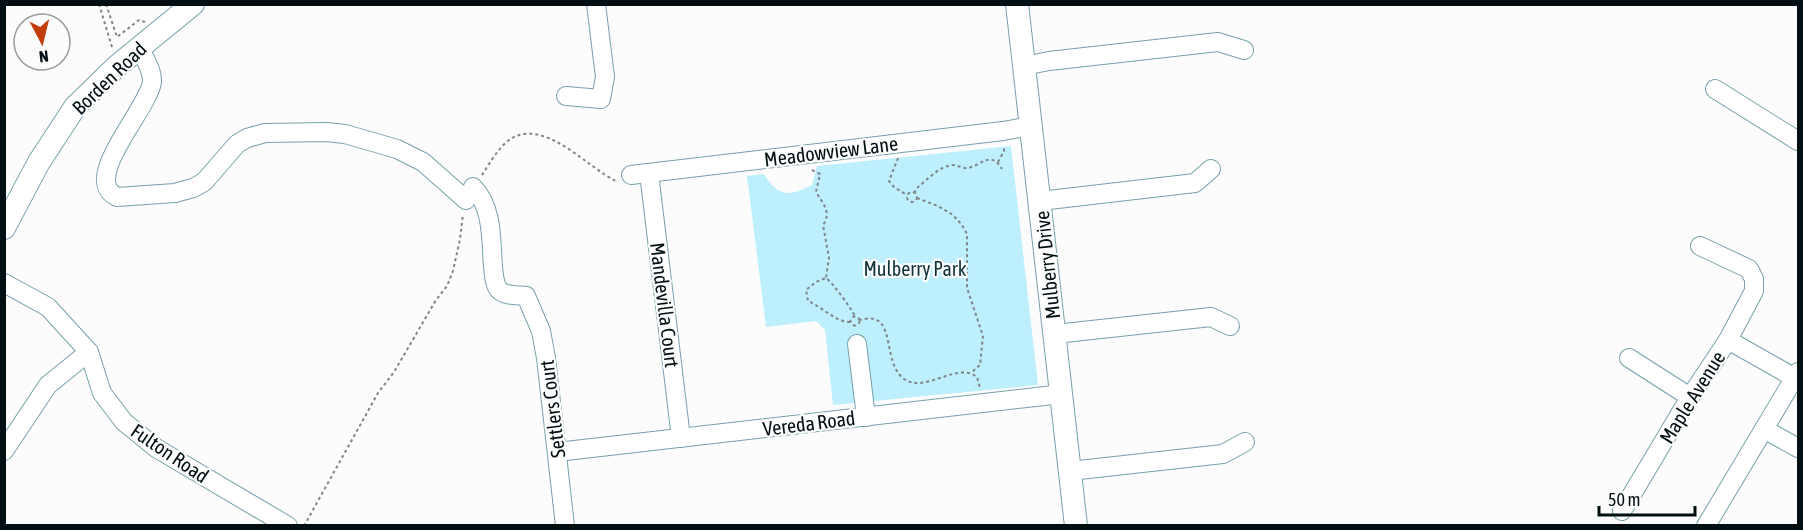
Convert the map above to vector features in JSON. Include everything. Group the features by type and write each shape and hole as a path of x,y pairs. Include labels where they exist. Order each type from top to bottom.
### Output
{"main road":[{"name":"Borden Road","path":"4,228 39,162 75,107 139,47 193,4"},
{"name":"Mulberry Drive","path":"1017,4 1076,525"}],"street":[{"path":"566,96 601,99 605,77 596,4"},
{"path":"1024,66 1048,61 1218,42 1244,51"},
{"path":"139,47 151,72 152,80 143,105 105,172 105,187 110,194 117,197 175,193 193,188 204,182 237,144 247,138 265,133 326,132 345,134 405,153 423,162 469,194"},
{"path":"1715,89 1798,141"},
{"name":"Meadowview Lane","path":"633,177 1031,126"},
{"path":"1040,201 1195,183 1211,169"},
{"name":"Mandevilla Court","path":"633,177 681,438"},
{"name":"Settlers Court","path":"469,194 483,200 485,205 491,235 494,280 499,290 506,294 526,296 541,331 565,525"},
{"name":"Maple Avenue","path":"1622,511 1728,340 1754,291 1754,279 1749,269 1700,246"},
{"name":"Fulton Road","path":"4,283 48,307 89,352 102,393 124,422 156,448 288,525"},
{"path":"1055,334 1210,318 1230,326"},
{"path":"1706,525 1797,375 1728,340"},
{"path":"856,344 866,417"},
{"path":"4,451 48,385 89,352"},
{"path":"1629,358 1690,398"},
{"name":"Vereda Road","path":"557,452 1062,394"},
{"path":"1764,429 1798,448"},
{"path":"1070,471 1223,454 1245,442"}],"path":[{"path":"99,4 112,47"},
{"path":"106,4 117,37 139,20 145,22"},
{"path":"304,525 378,393 394,372 436,300 447,286 453,271 469,194 499,150 512,138 527,134 545,137 633,177"},
{"path":"896,144 898,156 890,175 890,181 894,187 907,195 910,202 916,198"},
{"path":"805,155 809,169 820,174 816,192 828,211 828,218 823,225 828,258 826,278"},
{"path":"914,193 917,188 947,166 956,165 969,168 985,160 992,160 998,162 1002,169"},
{"path":"907,195 914,193"},
{"path":"826,278 839,296 850,306 855,317 859,320 871,318 880,322 886,334 896,371 906,380 915,384 945,376 971,374 980,365 983,336 968,288 967,234 953,215 938,206 916,198 914,193"},
{"path":"826,278 806,290 808,301 838,320 850,322 855,326 859,320"},
{"path":"850,322 855,317"},
{"path":"971,374 979,381 982,403"}],"green space":[{"name":"Mulberry Park","path":"1011,146 1038,385 833,405 825,330 816,321 766,327 747,176 764,174 779,191 790,193 812,185 817,166"}]}
